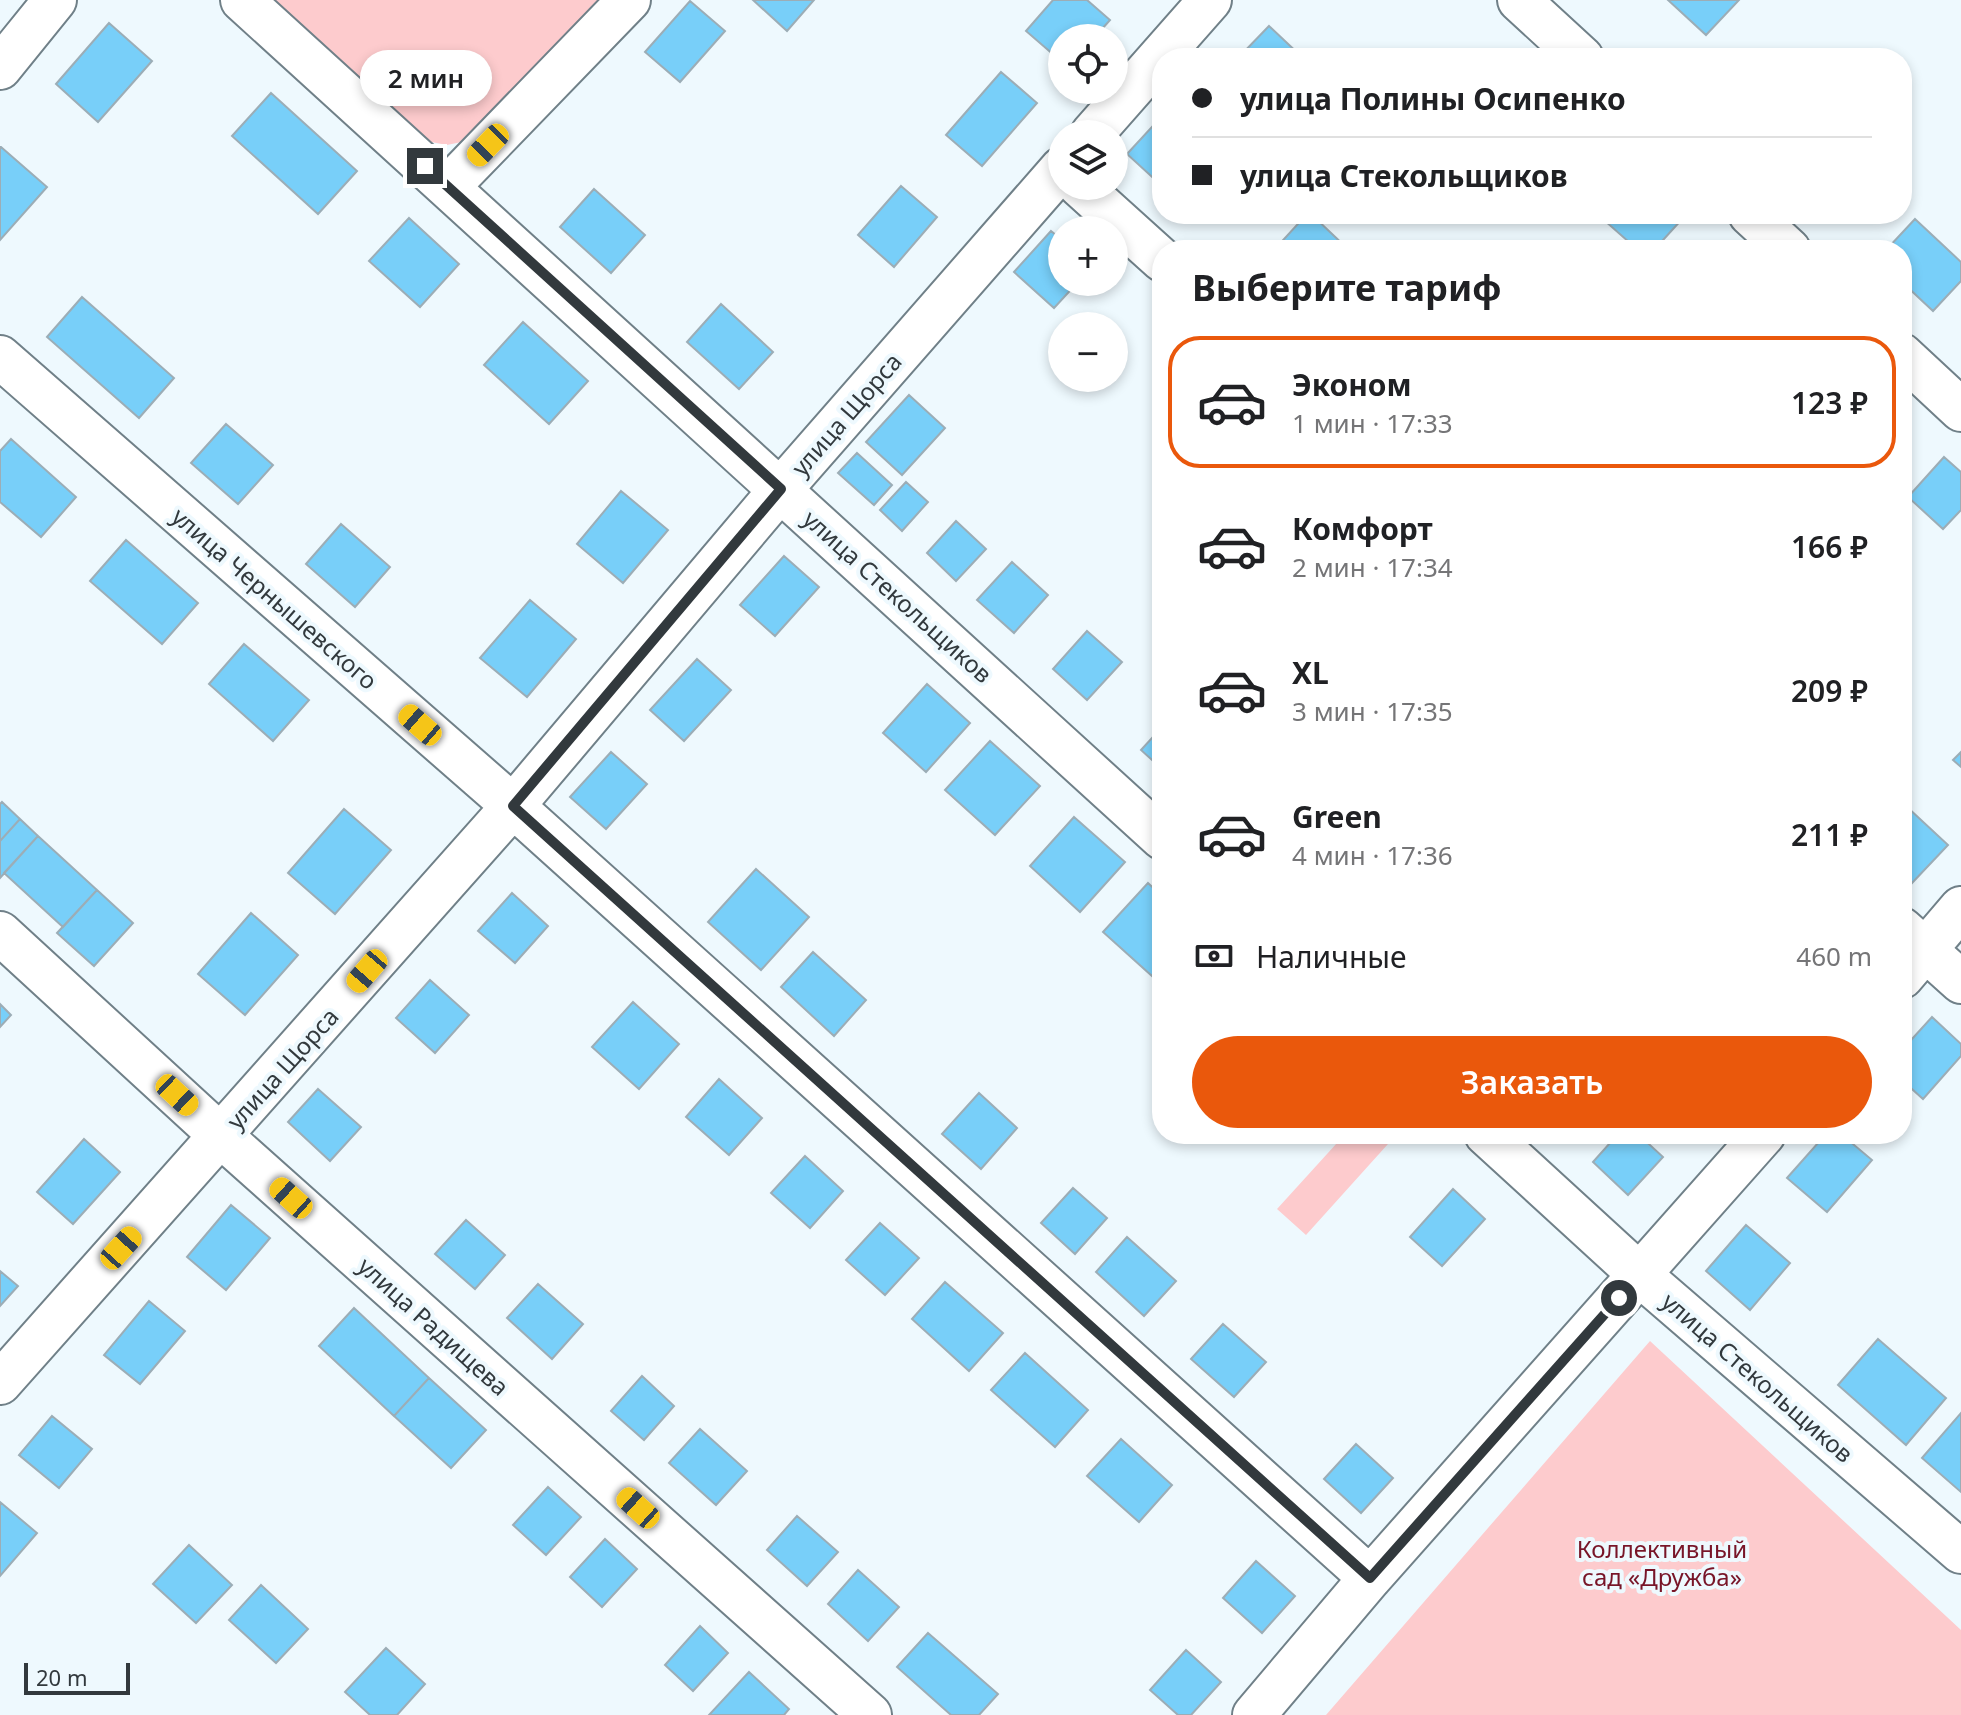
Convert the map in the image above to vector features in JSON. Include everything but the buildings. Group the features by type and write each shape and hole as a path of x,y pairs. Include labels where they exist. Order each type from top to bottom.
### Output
{"street":[{"path":"0,68 55,0"},
{"name":"улица Стекольщиков","path":"242,0 1152,829"},
{"path":"448,187 629,0"},
{"path":"1168,48 1210,0"},
{"path":"1519,0 1571,48"},
{"path":"1104,120 1152,66"},
{"name":"улица Щорса","path":"0,1383 513,806 781,489 1048,185"},
{"path":"1096,200 1152,251"},
{"path":"1761,224 1778,240"},
{"name":"улица Чернышевского","path":"0,357 513,806 1370,1578"},
{"path":"1912,364 1961,410"},
{"path":"1912,950 1961,908"},
{"name":"улица Радищева","path":"0,933 221,1136 870,1715"},
{"path":"1912,953 1961,982"},
{"name":"улица Стекольщиков","path":"1497,1144 1640,1275 1961,1552"},
{"path":"1254,1715 1370,1578 1755,1144"}],"green space":[{"path":"256,0 603,0 471,140 447,145 426,141"},
{"path":"1336,1144 1388,1144 1306,1235 1277,1209"},
{"name":"Коллективный сад «Дружба»","path":"1650,1341 1961,1630 1961,1715 1326,1715"}],"route":[{"path":"425,166 781,489 513,806 1370,1578 1619,1298"}]}
